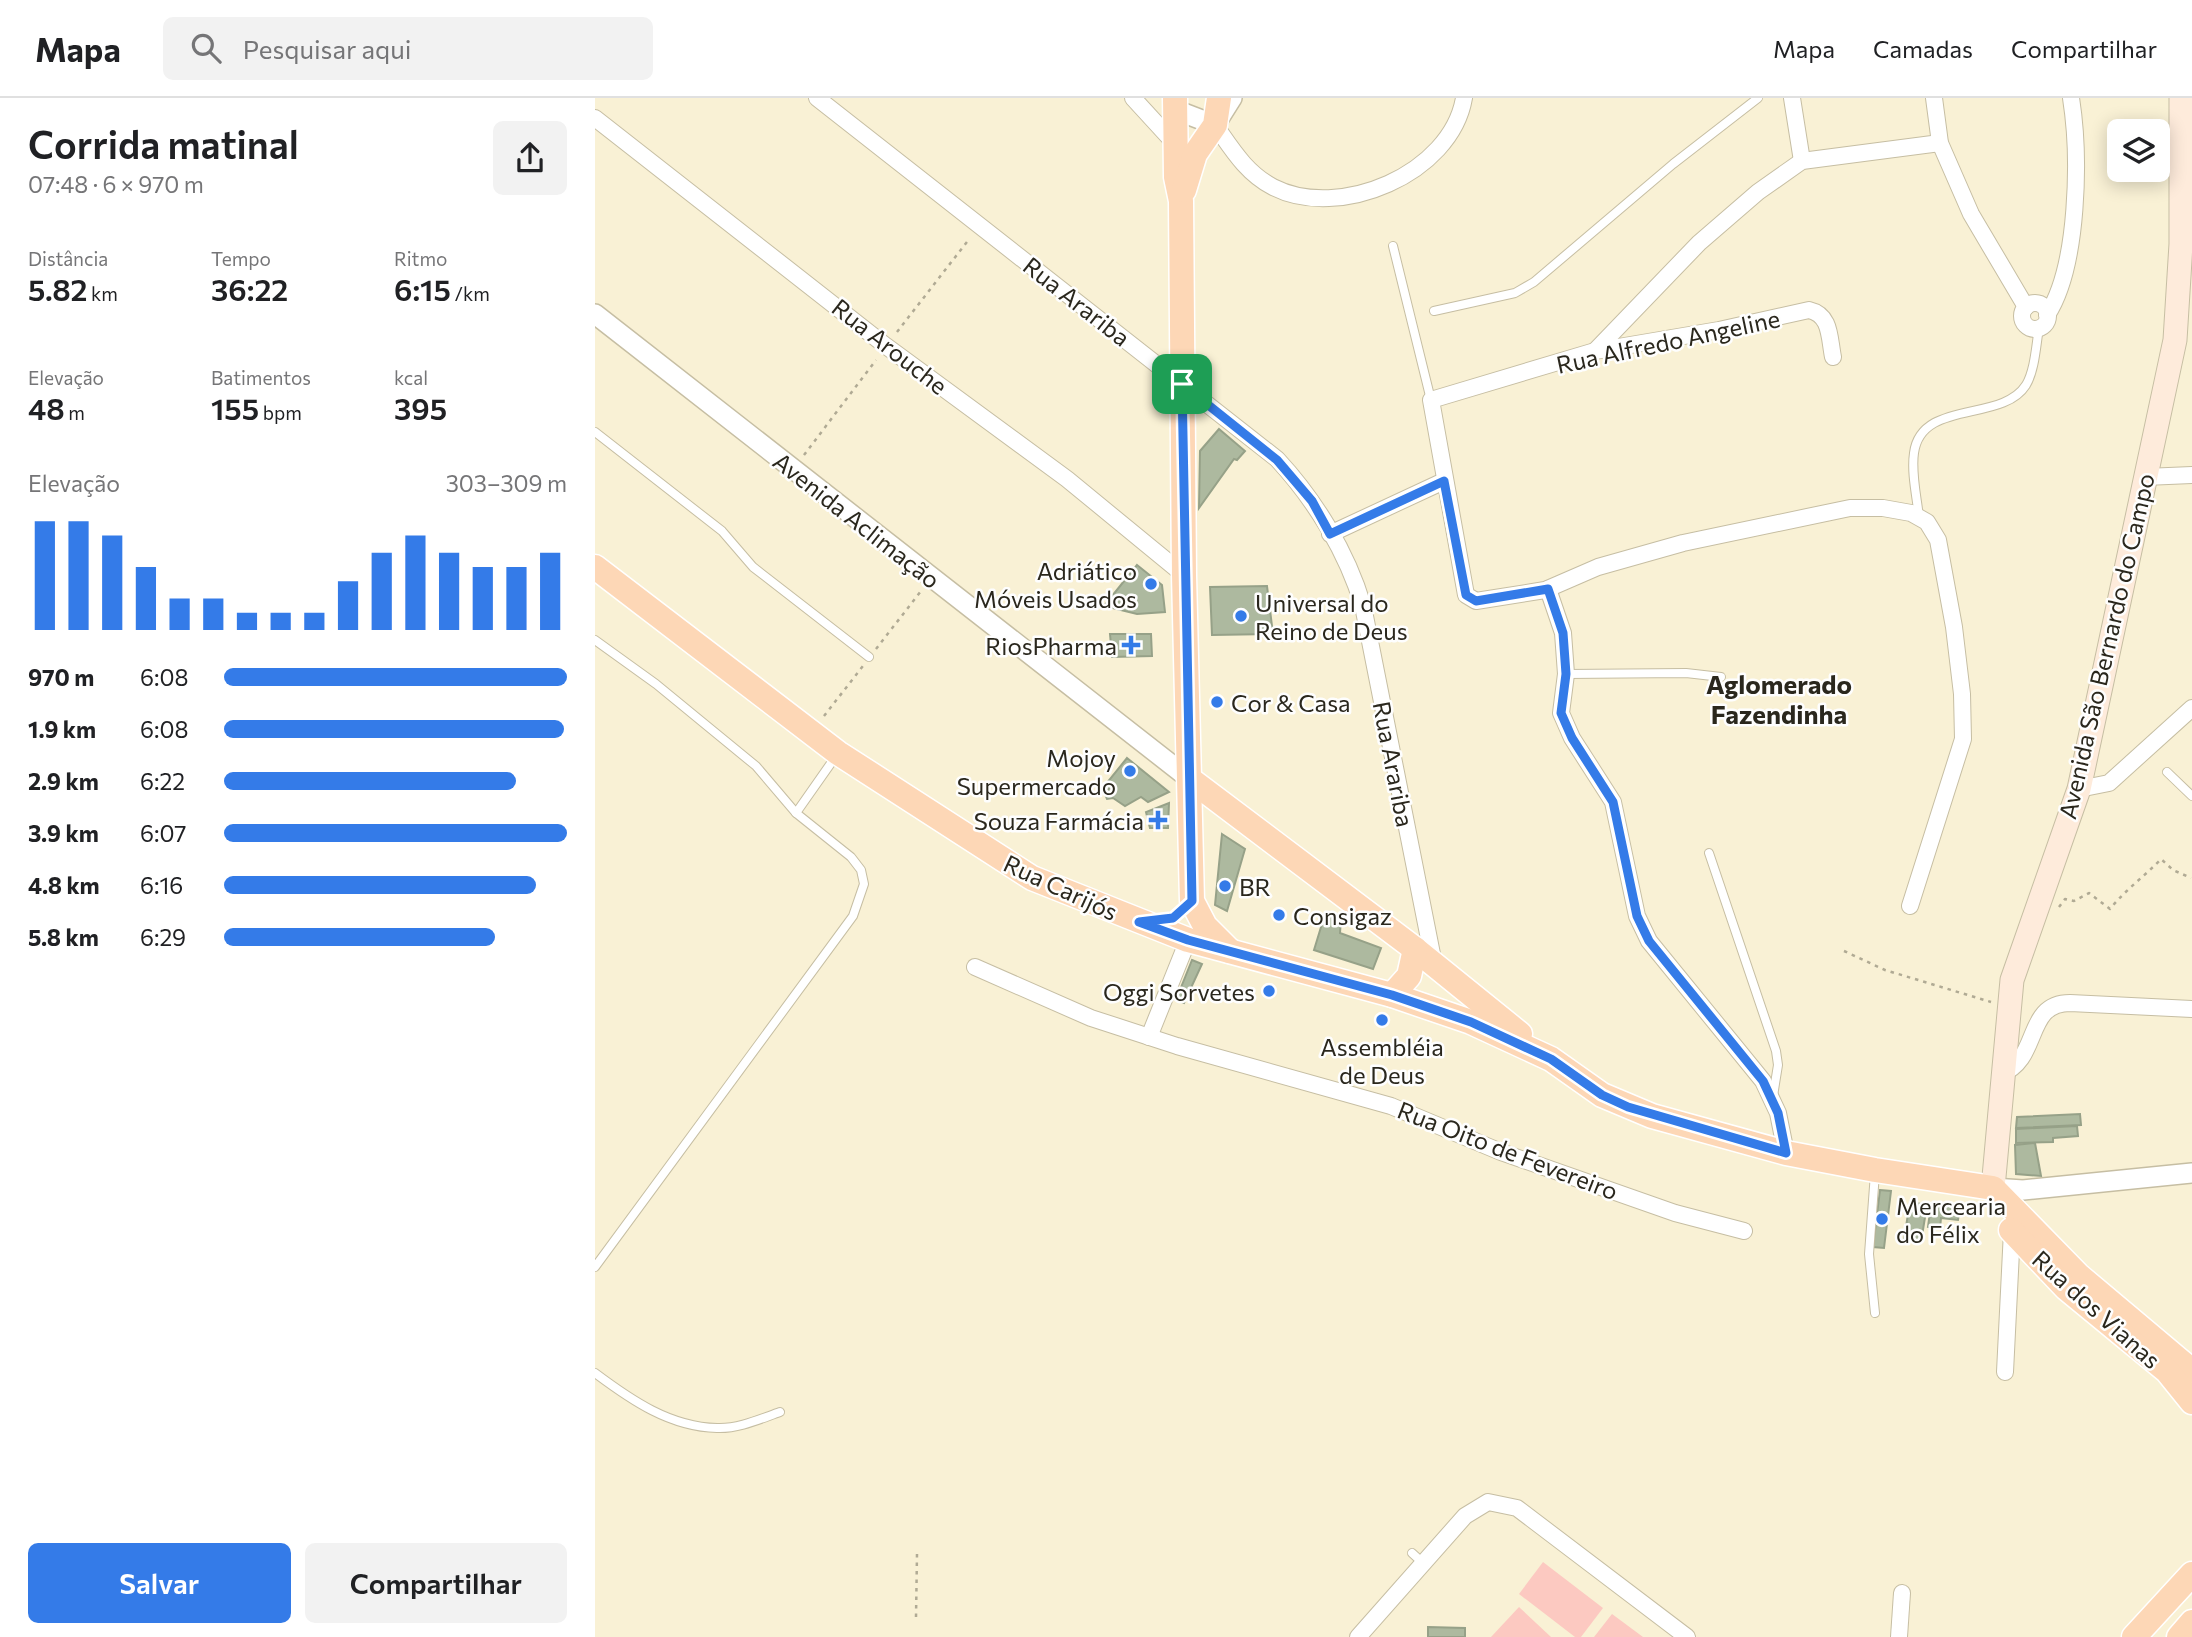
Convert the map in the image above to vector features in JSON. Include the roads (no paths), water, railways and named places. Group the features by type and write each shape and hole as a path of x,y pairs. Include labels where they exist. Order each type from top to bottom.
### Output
{"main road":[{"path":"1216,98 1191,113 1177,146 1176,177 1181,201 1184,575 1192,901 1205,926 1231,952"},
{"name":"Avenida São Bernardo do Campo","path":"1983,1186 2001,1074 2008,1007 2019,957 2079,789 2175,340 2181,244 2182,98"},
{"path":"1181,201 1195,154 1191,113"},
{"name":"Rua Carijós","path":"595,567 838,754 1031,878 1188,940 1392,995 1471,1022 1551,1059 1602,1095 1628,1107 1786,1153 1983,1186"},
{"name":"Avenida Aclimação","path":"1191,780 1424,956 1551,1059"},
{"path":"1139,922 1173,918 1192,901"},
{"path":"1392,995 1424,956"},
{"name":"Rua dos Vianas","path":"1983,1186 2012,1231 2066,1288 2167,1371 2192,1402"},
{"name":"Rua dos Vianas","path":"1983,1186 2078,1275 2192,1371"},
{"path":"2134,1637 2192,1574"},
{"path":"2179,1637 2192,1622"}],"street":[{"name":"Rua Arariba","path":"817,98 1277,460 1312,501 1355,578 1363,606 1424,956"},
{"path":"1133,98 1177,146"},
{"path":"1232,98 1191,113 1259,179 1299,196 1324,199 1373,190 1408,173 1433,154 1452,130 1464,98"},
{"path":"1792,98 1802,161"},
{"path":"1934,98 1940,143 1971,214 2026,307 2037,303 2044,308 2043,322"},
{"path":"2043,322 2057,300 2074,213 2078,160 2071,98"},
{"path":"2182,98 2192,113"},
{"name":"Rua Arouche","path":"595,118 887,345 1067,479 1184,575"},
{"path":"1595,351 1699,243 1758,192 1802,161 1940,143"},
{"name":"Rua Alfredo Angeline","path":"1431,400 1595,351 1719,330 1809,310 1822,315 1826,321 1833,357"},
{"name":"Avenida Aclimação","path":"595,314 1191,780"},
{"path":"1431,400 1466,595 1476,601 1548,589 1598,567 1644,552 1850,508 1883,508 1919,517 1927,522 1938,540 1954,627 1962,694 1962,739 1910,906"},
{"path":"2145,477 2192,475"},
{"path":"1330,534 1444,481"},
{"path":"1548,589 1563,633 1566,674 1561,713 1572,738 1613,802 1637,916 1649,941 1763,1081 1773,1099 1786,1153"},
{"path":"2079,789 2109,783 2192,708"},
{"path":"1149,1037 1188,940"},
{"name":"Rua Oito de Fevereiro","path":"975,967 1091,1018 1391,1106 1501,1152 1675,1213 1744,1231"},
{"path":"2001,1074 2017,1067 2042,1015 2052,1005 2070,1003 2192,1009"},
{"path":"1983,1186 2023,1190 2192,1173"},
{"path":"2005,1372 2012,1231"},
{"path":"1357,1637 1418,1558 1465,1516 1488,1502 1517,1508 1687,1637"},
{"path":"1899,1637 1902,1593"}],"lane":[{"path":"1434,311 1515,293 1534,282 1673,164 1758,98"},
{"path":"1393,246 1431,400"},
{"path":"1919,517 1913,452 1925,430 1945,418 2013,401 2027,384 2043,322"},
{"path":"595,432 722,531 753,567 869,657"},
{"path":"595,640 656,684 756,766 796,813 851,857 861,870 864,884 853,916 595,1267"},
{"path":"1566,674 1686,673 1721,677"},
{"path":"796,813 838,754"},
{"path":"2167,772 2192,796"},
{"path":"1709,853 1776,1051 1778,1065 1773,1099"},
{"path":"1875,1170 1869,1254 1875,1313"},
{"path":"595,1373 652,1412 715,1428 740,1426 780,1412"}],"place":[{"name":"Adriático Móveis Usados","path":"1151,584"},
{"name":"Universal do Reino de Deus","path":"1241,616"},
{"name":"RiosPharma","path":"1131,645"},
{"name":"Cor & Casa","path":"1217,702"},
{"name":"Mojoy Supermercado","path":"1130,771"},
{"name":"Souza Farmácia","path":"1158,820"},
{"name":"BR","path":"1225,886"},
{"name":"Consigaz","path":"1279,915"},
{"name":"Oggi Sorvetes","path":"1269,991"},
{"name":"Assembléia de Deus","path":"1382,1020"},
{"name":"Mercearia do Félix","path":"1882,1219"}],"district":[{"name":"Aglomerado Fazendinha","path":"1779,698"}]}
